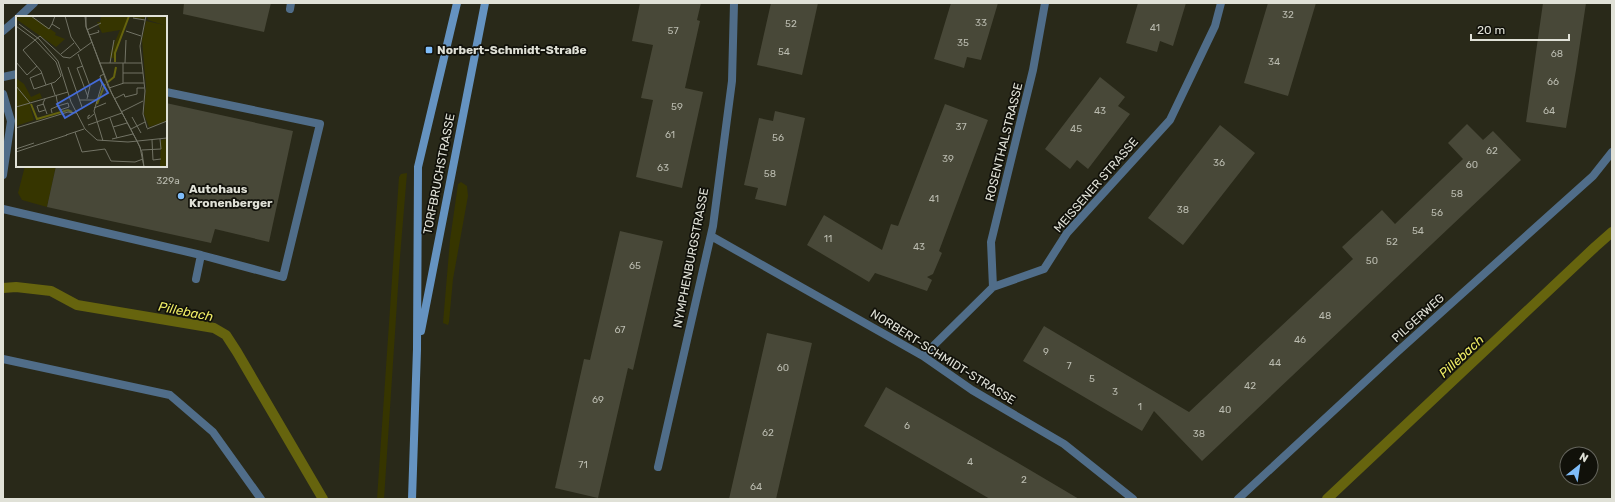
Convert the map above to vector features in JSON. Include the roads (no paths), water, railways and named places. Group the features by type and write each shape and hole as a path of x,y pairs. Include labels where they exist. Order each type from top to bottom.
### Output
{"main road":[{"name":"TORFBRUCHSTRASSE","path":"412,499 417,349 418,167 457,3"},
{"name":"TORFBRUCHSTRASSE","path":"417,349 485,3"}],"street":[{"path":"20,16 34,3"},
{"name":"NYMPHENBURGSTRASSE","path":"658,467 711,236 732,81 734,3"},
{"name":"ROSENTHALSTRASSE","path":"993,287 991,242 1033,70 1045,3"},
{"name":"MEISSENER STRASSE","path":"923,356 993,287 1044,269 1067,233 1170,120 1215,26 1221,3"},
{"path":"3,31 16,20"},
{"path":"3,77 16,74"},
{"path":"3,209 201,255 283,277 320,124 167,92"},
{"path":"3,94 14,122 3,175"},
{"name":"PILGERWEG","path":"1238,499 1408,343 1594,176 1612,152"},
{"name":"NORBERT-SCHMIDT-STRASSE","path":"711,236 923,356 972,390 1064,444 1133,499"},
{"path":"196,279 201,255"},
{"path":"3,358 170,395 213,432 261,499"}],"waterway":[{"name":"Pillebach","path":"1327,499 1612,232"},
{"name":"Pillebach","path":"3,288 16,287 51,291 77,305 214,328 226,335 323,499"}],"place":[{"name":"Norbert-Schmidt-Straße","path":"429,50"},
{"name":"Autohaus Kronenberger","path":"181,196"}]}
